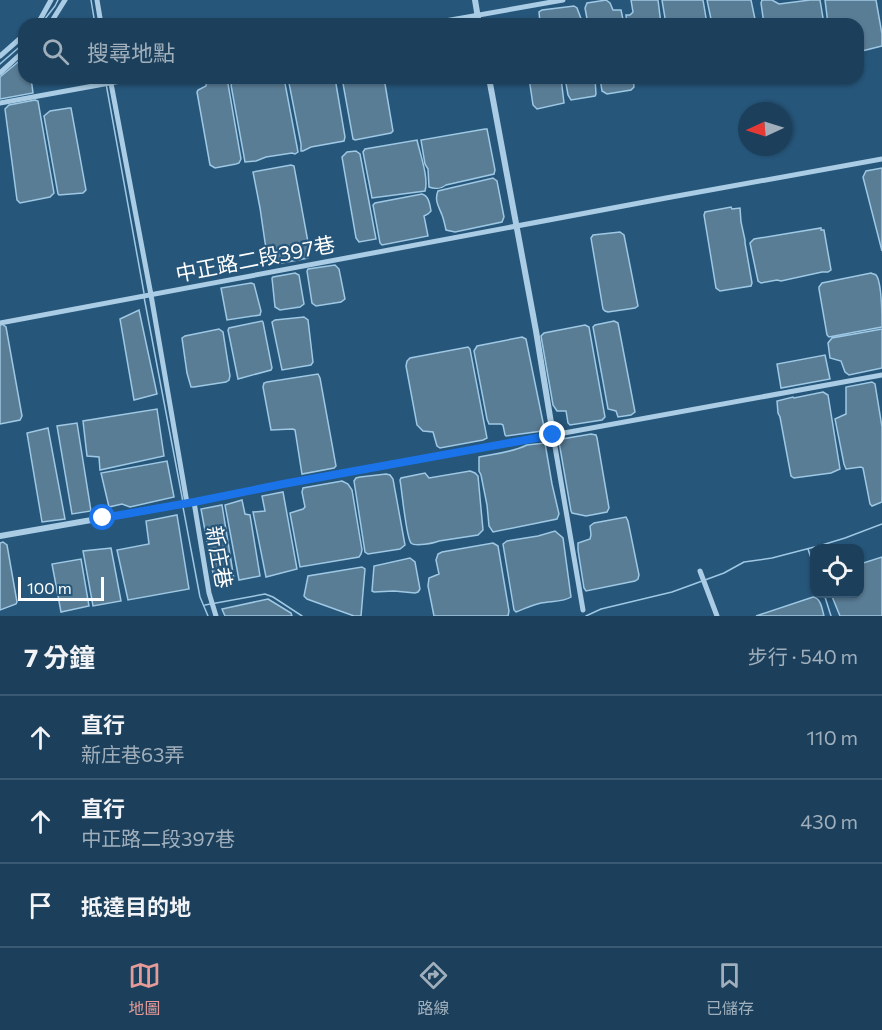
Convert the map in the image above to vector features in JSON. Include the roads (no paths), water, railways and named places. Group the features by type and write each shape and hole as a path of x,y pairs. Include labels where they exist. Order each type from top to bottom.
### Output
{"street":[{"path":"41,18 51,0"},
{"path":"54,18 65,0"},
{"path":"97,0 100,18"},
{"path":"475,0 478,18"},
{"path":"461,18 563,0"},
{"path":"0,56 18,40"},
{"path":"0,73 18,56"},
{"path":"0,103 92,84"},
{"name":"新庄巷","path":"112,84 190,503 216,616"},
{"path":"490,84 536,331 583,610"},
{"name":"中正路二段397巷","path":"0,323 882,159"},
{"path":"0,536 882,375"},
{"path":"700,571 717,616"}],"water":[{"path":"606,0 613,10 621,10 623,18 587,18 585,8 587,3"},
{"path":"631,0 658,0 660,18 626,18 626,15 633,12"},
{"path":"662,0 703,0 706,18 665,18"},
{"path":"707,0 751,0 755,18 711,18"},
{"path":"762,0 772,0 779,4 820,0 823,18 763,18"},
{"path":"825,0 876,0 882,46 864,50 864,18 827,18"},
{"path":"574,6 581,18 540,18 539,12"},
{"path":"18,62 18,84 32,84 33,93 0,99 0,77"},
{"path":"206,84 228,84 241,159 239,163 215,168 210,165 197,92"},
{"path":"285,84 298,152 245,162 231,85"},
{"path":"289,84 336,84 344,141 311,147 303,151 301,151"},
{"path":"343,84 385,84 393,131 353,139"},
{"path":"530,84 562,84 564,103 537,109 533,105"},
{"path":"566,84 595,84 595,96 571,100"},
{"path":"601,84 634,84 631,90 607,94 602,91"},
{"path":"38,101 54,193 50,197 20,203 17,200 5,109 9,105"},
{"path":"71,108 86,190 83,193 59,195 44,116 50,111"},
{"path":"487,129 494,174 440,188 429,187 428,169 421,140"},
{"path":"417,140 425,173 425,191 372,198 363,152 365,149"},
{"path":"356,151 360,154 376,239 359,242 356,238 342,157 347,152"},
{"path":"294,166 310,253 308,258 276,264 272,251 266,249 253,172"},
{"path":"882,168 882,251 863,177 866,171"},
{"path":"493,178 497,181 504,217 502,222 455,232 446,230 437,200 438,191"},
{"path":"422,194 428,199 431,211 424,216 428,236 382,245 373,205"},
{"path":"731,207 732,209 740,208 752,283 751,286 720,291 716,288 704,215 705,212"},
{"path":"821,228 824,230 831,270 781,281 761,283 758,281 750,243 754,239"},
{"path":"620,232 624,235 638,306 608,312 603,309 591,238 593,235"},
{"path":"335,265 339,269 345,299 341,302 316,306 312,303 307,271"},
{"path":"295,273 299,275 304,304 300,307 280,310 275,307 272,278"},
{"path":"871,273 878,279 882,327 829,337 819,287 822,283"},
{"path":"254,284 260,315 227,320 221,288"},
{"path":"139,310 157,394 134,400 120,319"},
{"path":"304,317 308,320 313,362 311,365 282,370 272,322"},
{"path":"262,321 272,368 238,379 228,330"},
{"path":"614,321 618,323 635,412 618,417 616,411 608,409 593,327"},
{"path":"0,325 6,327 22,416 20,420 0,424"},
{"path":"585,325 589,327 605,417 602,420 570,425 566,411 557,411 553,405 541,336 544,333"},
{"path":"219,329 223,332 229,380 191,387 182,338"},
{"path":"882,329 882,368 849,375 845,372 841,361 830,358 828,343 832,338"},
{"path":"522,337 526,339 544,427 542,431 506,436 503,425 489,424 487,419 474,351 477,346"},
{"path":"468,347 487,438 440,448 437,446 433,432 423,431 417,425 407,361 410,358"},
{"path":"825,355 830,379 781,388 777,364"},
{"path":"318,374 336,466 302,474 295,430 271,430 263,387 267,382"},
{"path":"872,382 875,384 882,427 882,502 872,506 863,468 846,469 835,419 846,414 846,387"},
{"path":"823,392 828,395 840,469 831,473 794,478 791,476 777,401"},
{"path":"157,409 164,456 100,470 99,457 87,456 83,421"},
{"path":"77,423 91,511 72,514 57,426"},
{"path":"48,428 65,519 42,522 27,433"},
{"path":"596,435 597,438 609,508 607,512 586,516 571,511 559,442 562,439"},
{"path":"545,443 559,514 557,519 493,532 489,526 479,471 479,457"},
{"path":"167,461 174,497 130,507 122,504 109,507 101,473"},
{"path":"470,471 478,476 483,530 478,535 425,544 411,543 406,523 401,478 425,473 429,478"},
{"path":"386,474 393,479 405,545 400,549 368,554 365,552 354,481 360,477"},
{"path":"342,481 352,490 361,554 359,557 300,567 290,513 305,507 303,488"},
{"path":"283,492 297,569 266,577 253,512 265,511 262,496"},
{"path":"242,500 245,514 250,515 260,576 239,580 225,505"},
{"path":"222,505 234,579 215,584 201,509"},
{"path":"177,515 189,589 128,600 117,550 149,544 146,521"},
{"path":"626,517 638,579 586,591 578,543 590,539 590,526 594,523"},
{"path":"555,531 563,538 571,597 561,601 545,602 516,612 503,544 507,541"},
{"path":"0,543 7,545 17,602 0,610"},
{"path":"493,543 498,546 508,616 434,616 428,586 429,578 439,574 436,560 438,554"},
{"path":"111,548 121,601 93,606 83,551"},
{"path":"882,557 882,616 840,616 833,598 864,598 864,563"},
{"path":"410,558 415,562 420,589 418,592 372,591 374,566"},
{"path":"81,559 89,606 61,612 52,564"},
{"path":"362,567 365,569 361,616 354,616 304,596 308,576"},
{"path":"816,598 822,607 824,616 756,616"},
{"path":"268,599 291,613 292,616 225,616 222,609"}],"waterway":[{"path":"46,18 58,0"},
{"path":"91,0 94,18"},
{"path":"0,64 18,48"},
{"path":"106,84 144,293"},
{"path":"144,297 183,502"},
{"path":"183,507 200,597 208,616"},
{"path":"586,616 601,609 672,592 724,573 744,562 772,558 822,545 882,524"},
{"path":"808,549 810,555"},
{"path":"205,605 265,594 302,616"},
{"path":"825,598 831,616"}]}
